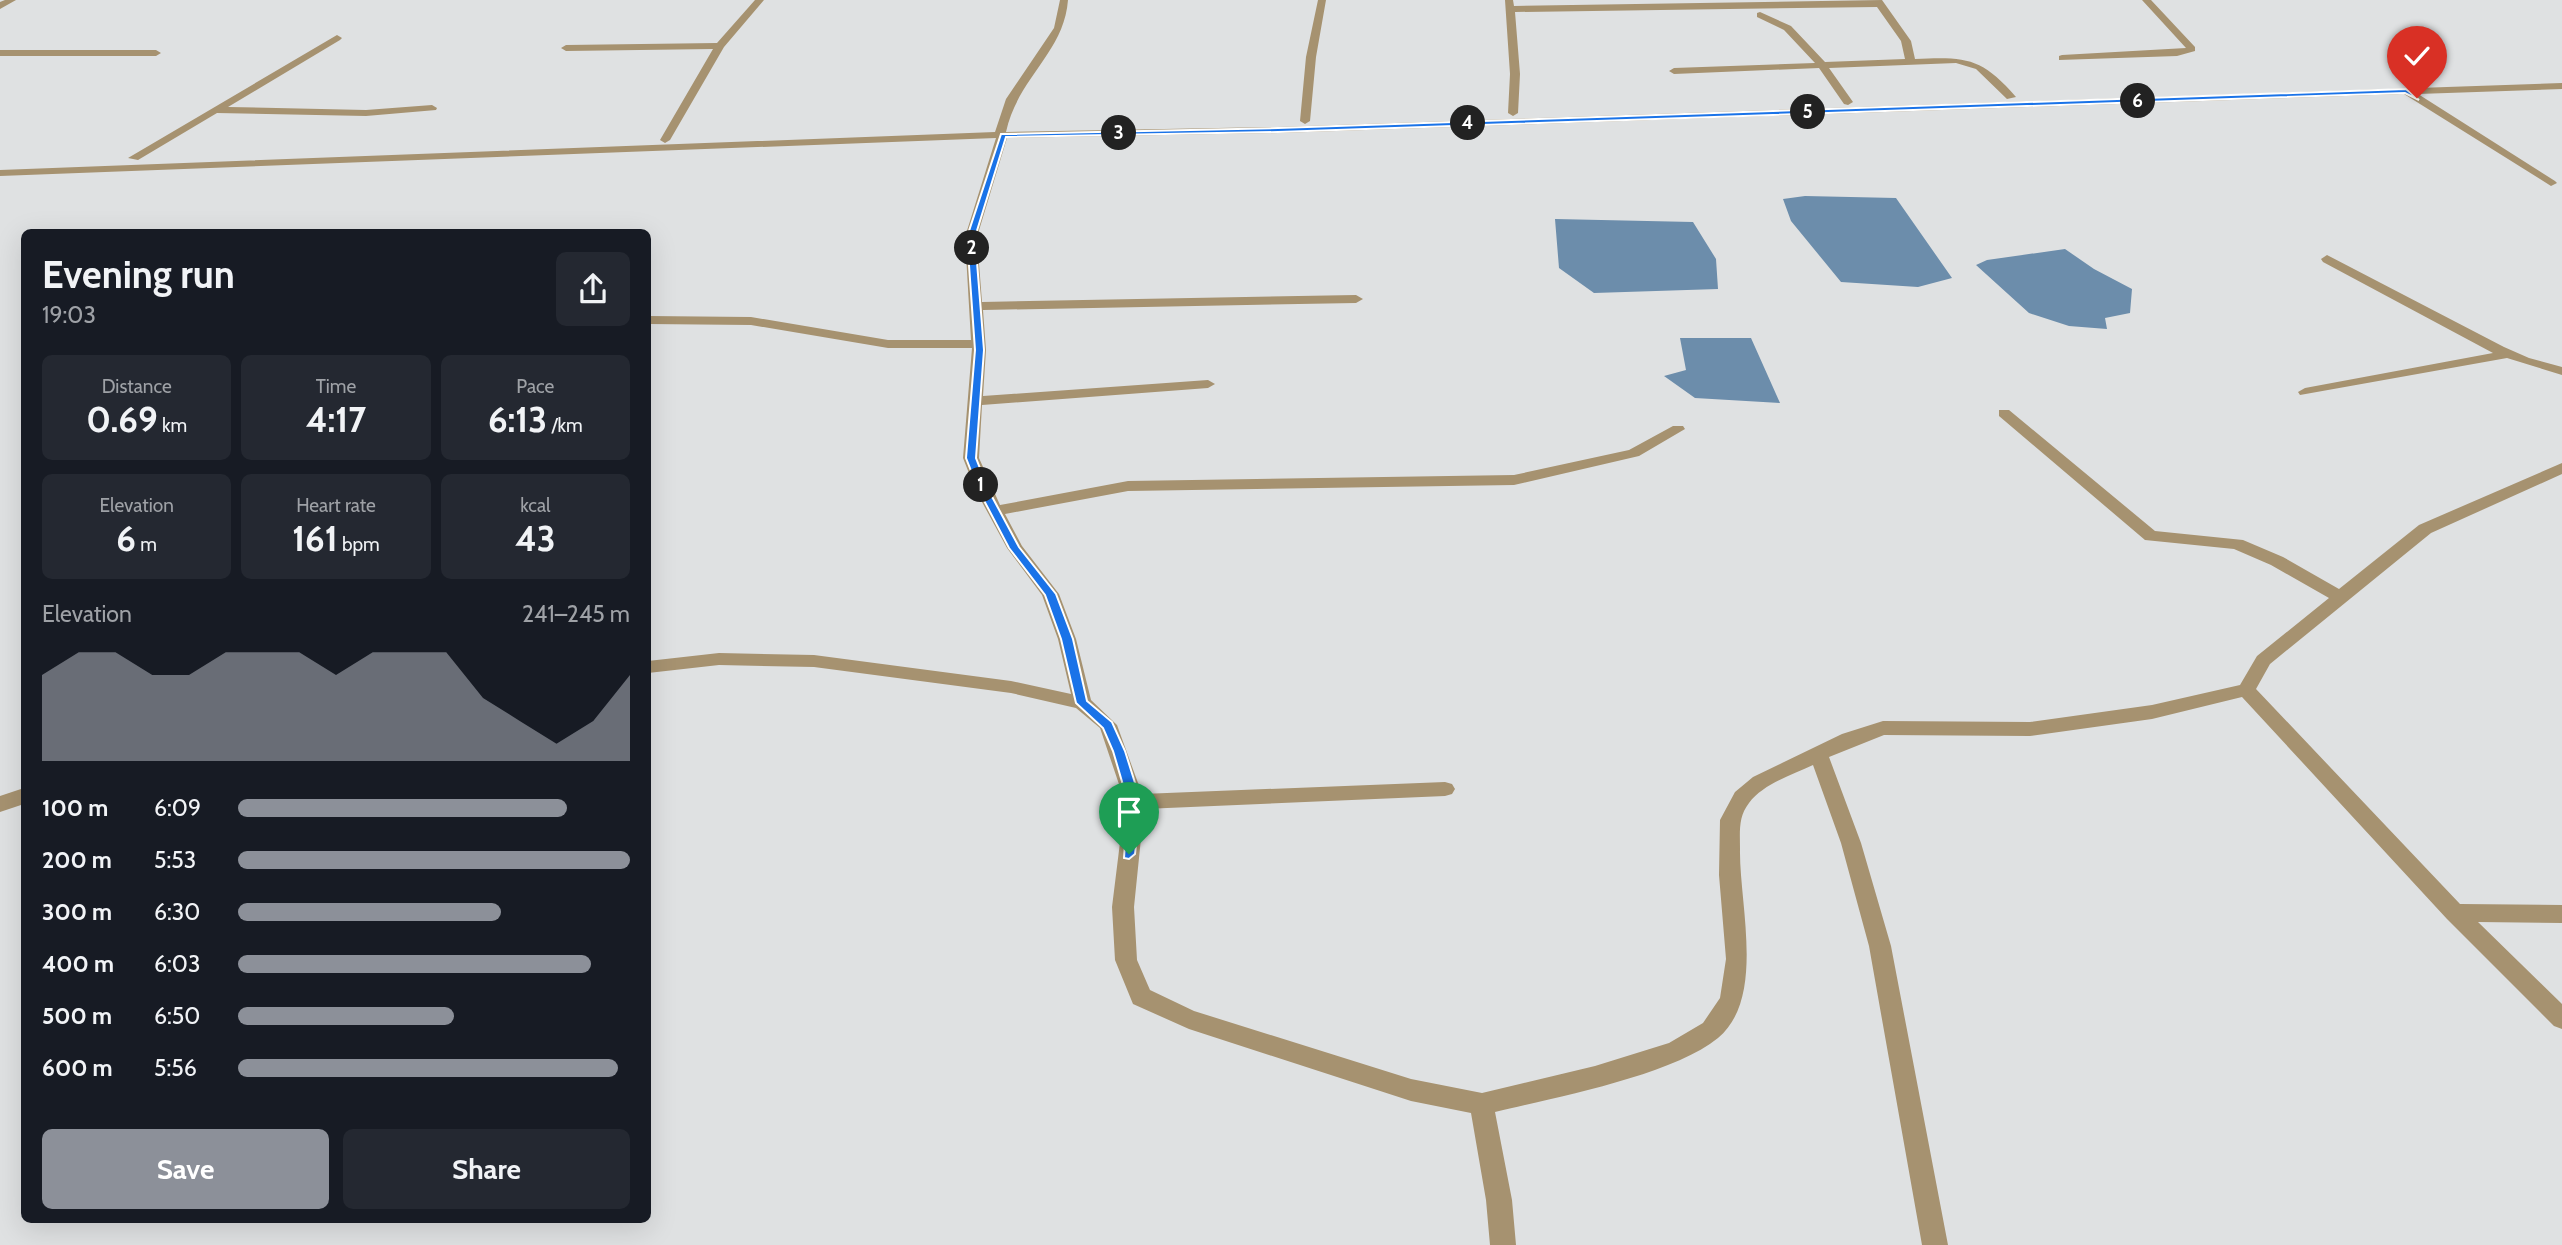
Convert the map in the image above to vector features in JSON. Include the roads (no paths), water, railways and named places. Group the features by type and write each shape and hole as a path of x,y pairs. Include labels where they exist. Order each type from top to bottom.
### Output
{"street":[{"path":"0,6 12,0"},
{"path":"665,140 720,46 760,0"},
{"path":"1064,0 1065,14 1056,36 1010,100 971,237 979,344 971,458 1015,548 1050,594 1067,639 1082,703"},
{"path":"1304,121 1311,57 1322,0"},
{"path":"2062,58 2177,53 2192,49 2146,0"},
{"path":"1513,113 1515,74 1510,4 1878,2 1906,41 1911,62"},
{"path":"1760,15 1775,18 1793,31 1848,102"},
{"path":"134,158 337,38"},
{"path":"566,48 720,46"},
{"path":"0,52 36,55 156,53"},
{"path":"1674,71 1957,60 1979,67 2011,97"},
{"path":"2,172 1513,113 1848,102 1984,102 2011,97 2562,78"},
{"path":"2,172 134,158 665,140 1278,130 1984,102 2562,86"},
{"path":"2406,91 2551,183"},
{"path":"216,110 366,113 432,108"},
{"path":"2327,259 2508,354 2562,372"},
{"path":"977,306 1356,299"},
{"path":"651,320 751,321 888,344 979,344"},
{"path":"2305,392 2508,354"},
{"path":"975,401 1208,384"},
{"path":"2004,413 2151,536 2237,544 2277,561 2340,597"},
{"path":"995,511 1138,486 1514,480 1634,453 1678,429"},
{"path":"651,667 719,659 814,661 1011,688 1082,703 1108,725 1135,802 1123,907 1126,960 1142,997 1189,1019 1399,1086 1482,1104 1619,1070 1676,1051 1711,1030 1731,1001 1737,960 1729,875 1730,820 1742,797 1760,782 1849,739 1882,728 2030,729 2152,712 2246,690 2263,660 2425,529 2562,468"},
{"path":"2246,690 2455,913 2562,1019"},
{"path":"1819,755 1851,842 1880,946 1935,1245"},
{"path":"1135,802 1445,789"},
{"path":"0,804 21,797"},
{"path":"2455,913 2562,914"},
{"path":"1482,1104 1499,1200 1503,1245"}],"water":[{"path":"1805,196 1896,198 1952,278 1918,287 1841,282 1791,221 1783,199"},
{"path":"1555,219 1693,222 1716,259 1718,289 1594,293 1559,268"},
{"path":"2065,249 2094,269 2132,289 2130,313 2105,318 2107,329 2069,326 2029,313 1976,265 1987,260"},
{"path":"1680,338 1751,338 1780,403 1695,398 1664,376 1686,370"}]}
